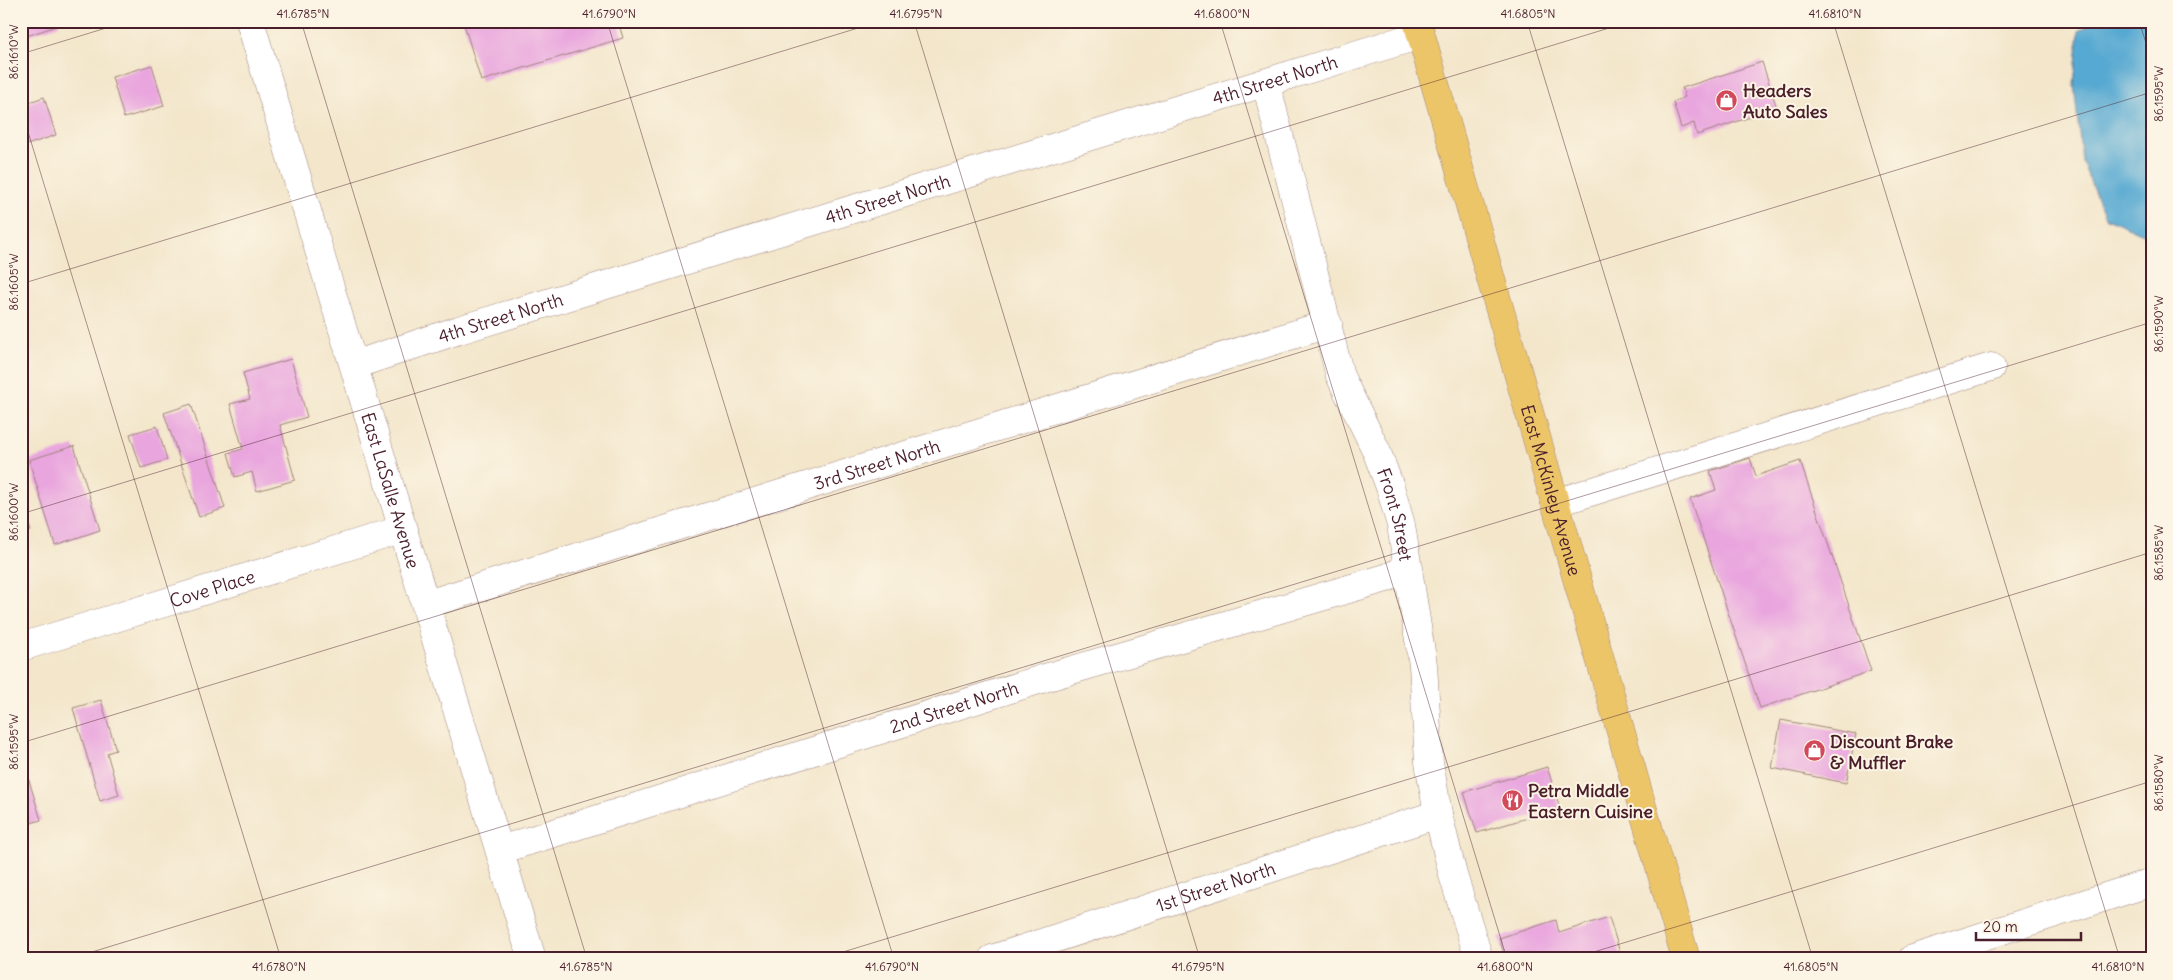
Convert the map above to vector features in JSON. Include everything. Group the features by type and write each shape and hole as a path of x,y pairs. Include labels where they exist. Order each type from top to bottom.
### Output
{"main road":[{"name":"East McKinley Avenue","path":"1419,28 1686,959"}],"street":[{"name":"East LaSalle Avenue","path":"250,21 427,604 532,959"},
{"name":"4th Street North","path":"354,365 591,290 1266,83 1419,28"},
{"name":"Front Street","path":"1266,83 1340,376 1376,450 1390,487 1401,525 1423,665 1429,762 1438,814 1453,875 1479,959"},
{"name":"3rd Street North","path":"427,604 1328,324"},
{"path":"1555,503 1991,366"},
{"name":"Cove Place","path":"21,647 404,530"},
{"name":"2nd Street North","path":"500,850 1048,677 1386,578 1409,568"},
{"name":"1st Street North","path":"992,959 1438,814"},
{"path":"1912,959 2152,882"}],"water":[{"path":"2094,21 2152,21 2152,234 2143,234 2105,217 2082,162 2074,84 2079,31"}],"building":[{"path":"21,21 58,21 59,25 21,38"},
{"path":"463,21 618,21 623,38 481,81"},
{"name":"Headers Auto Sales","path":"1762,62 1777,108 1697,135 1694,123 1681,128 1673,102 1685,97 1682,88"},
{"path":"152,65 164,106 124,118 112,77"},
{"path":"44,97 56,135 21,147 21,105"},
{"path":"291,359 307,417 280,425 295,480 257,491 252,472 235,477 228,453 243,449 230,404 250,399 243,373"},
{"path":"191,404 225,508 199,517 164,413"},
{"path":"157,426 167,460 141,468 130,434"},
{"path":"74,446 100,530 55,545 29,460"},
{"path":"1750,458 1756,476 1800,461 1871,671 1760,708 1690,499 1716,490 1710,471"},
{"path":"21,504 31,531 21,534"},
{"path":"101,700 116,750 107,753 119,795 100,801 73,708"},
{"name":"Discount Brake & Muffler","path":"1781,720 1856,734 1846,783 1772,768"},
{"path":"21,754 41,820 21,826"},
{"name":"Petra Middle Eastern Cuisine","path":"1547,767 1560,808 1477,833 1464,792"},
{"path":"1609,917 1622,959 1506,959 1499,938 1556,920 1559,933"}],"place":[{"name":"Headers Auto Sales","path":"1727,100"},
{"name":"Discount Brake & Muffler","path":"1814,751"},
{"name":"Petra Middle Eastern Cuisine","path":"1512,800"}]}
